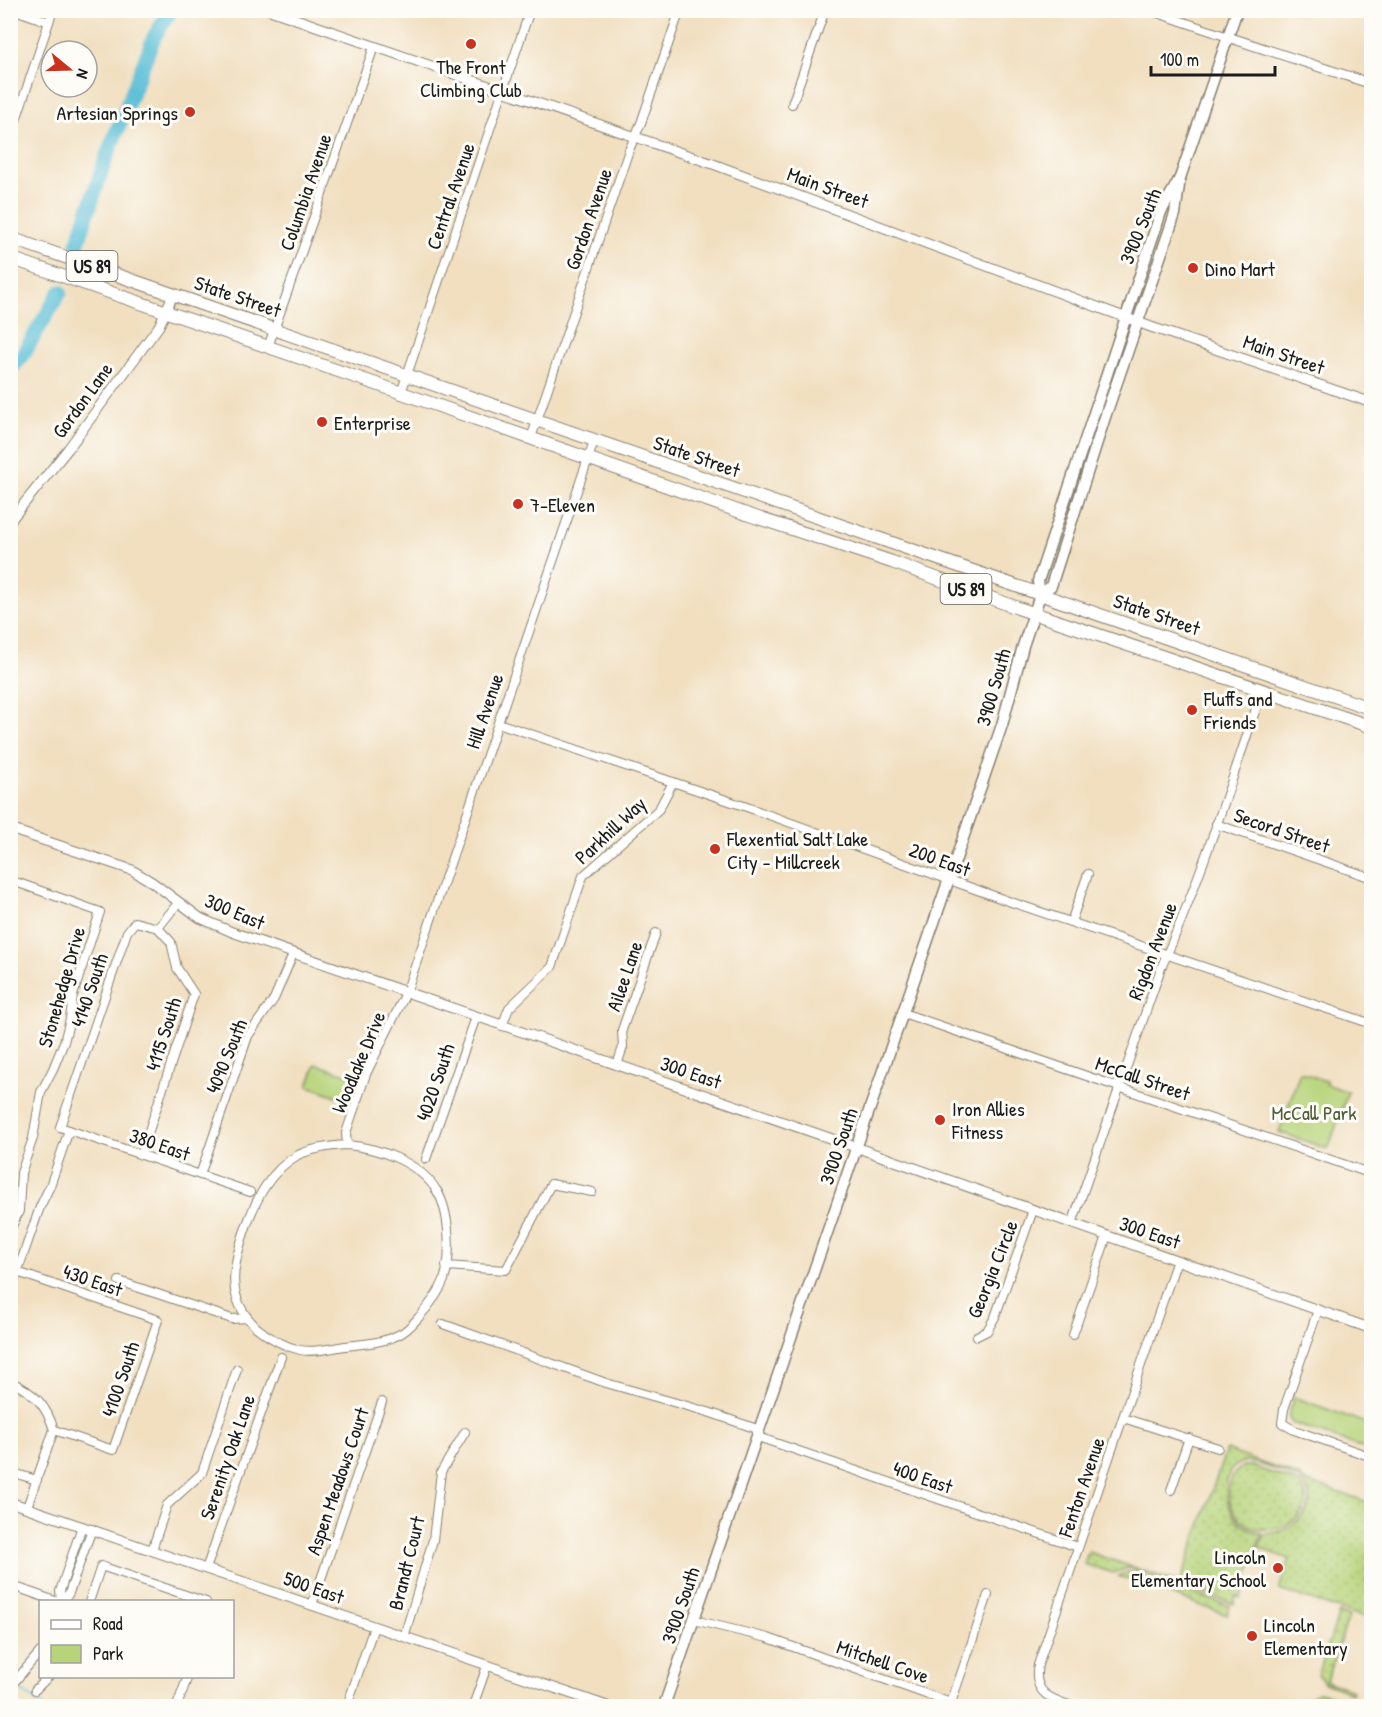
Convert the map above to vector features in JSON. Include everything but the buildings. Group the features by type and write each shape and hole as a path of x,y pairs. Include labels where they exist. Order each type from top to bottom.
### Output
{"main road":[{"name":"3900 South","path":"664,1707 1002,725 1040,595 1038,581 1125,317 1161,212 1180,178 1237,10"},
{"name":"3900 South","path":"1040,595 1051,586 1175,214 1180,178"},
{"name":"State Street","path":"10,238 1371,709"},
{"name":"State Street","path":"10,258 752,516 892,562 1034,614 1371,727"}],"street":[{"path":"15,10 49,22"},
{"path":"14,126 53,10"},
{"name":"Main Street","path":"270,10 282,12 374,47 635,137 1138,322 1371,403"},
{"name":"Central Avenue","path":"401,393 530,10"},
{"name":"Gordon Avenue","path":"531,438 680,10"},
{"path":"792,104 825,10"},
{"path":"1149,10 1371,84"},
{"name":"Columbia Avenue","path":"268,347 374,47"},
{"name":"Gordon Lane","path":"10,521 76,439 159,326 173,295"},
{"name":"Hill Avenue","path":"406,993 594,441"},
{"name":"Rigdon Avenue","path":"1072,1224 1262,691"},
{"name":"200 East","path":"498,723 1371,1024"},
{"name":"Parkhill Way","path":"502,1026 509,1008 552,966 583,876 659,809 674,782"},
{"name":"Secord Street","path":"1216,824 1371,878"},
{"name":"300 East","path":"10,829 132,870 212,924 293,954 1371,1329"},
{"path":"1071,922 1088,874"},
{"name":"Stonehedge Drive","path":"10,880 100,912 72,995 70,1019 64,1042 41,1092 33,1138 21,1173 19,1211 10,1230"},
{"path":"158,928 178,903"},
{"name":"4140 South","path":"60,1127 127,932 135,922 158,928"},
{"name":"4115 South","path":"141,1155 194,993 177,968 171,942 158,928"},
{"name":"Ailee Lane","path":"617,1065 623,1047 623,1027 656,933"},
{"name":"4090 South","path":"200,1175 248,1036 274,999 293,954"},
{"name":"Woodlake Drive","path":"347,1145 346,1133 366,1074 406,993"},
{"name":"McCall Street","path":"903,1013 1371,1174"},
{"name":"4020 South","path":"426,1159 476,1017"},
{"name":"380 East","path":"60,1127 250,1192"},
{"path":"10,1293 69,1130"},
{"name":"Woodlake Drive","path":"347,1145 375,1150 405,1163 418,1172 438,1192 446,1215 449,1239 446,1266 444,1280 427,1308 400,1335 361,1345 302,1350 279,1342 262,1332 247,1318 237,1299 234,1268 258,1197 267,1182 282,1166 299,1155 325,1147 347,1145"},
{"path":"446,1266 506,1270 551,1184 592,1192"},
{"name":"Georgia Circle","path":"977,1336 987,1330 995,1317 1033,1210"},
{"path":"1073,1335 1107,1236"},
{"name":"Fenton Avenue","path":"1072,1707 1048,1698 1040,1689 1036,1673 1177,1260"},
{"name":"430 East","path":"18,1272 158,1320"},
{"path":"119,1281 232,1319 247,1318"},
{"path":"1318,1310 1284,1409 1282,1423 1294,1430 1371,1457"},
{"name":"4100 South","path":"54,1430 112,1450 158,1320"},
{"name":"400 East","path":"443,1324 606,1383 708,1412 759,1434 1078,1547"},
{"name":"Serenity Oak Lane","path":"206,1569 281,1357"},
{"path":"152,1550 168,1505 202,1473 237,1369"},
{"path":"10,1381 23,1387 40,1401 54,1430 27,1507"},
{"name":"Aspen Meadows Court","path":"312,1605 382,1402"},
{"path":"1123,1418 1218,1448"},
{"name":"Brandt Court","path":"404,1637 433,1540 441,1472 465,1432"},
{"path":"1171,1490 1189,1438"},
{"path":"10,1472 37,1480"},
{"name":"500 East","path":"10,1502 607,1707"},
{"path":"60,1600 60,1591 82,1526"},
{"path":"62,1600 69,1593 92,1529"},
{"path":"90,1600 101,1566 200,1600"},
{"path":"10,1585 54,1600"},
{"name":"Mitchell Cove","path":"694,1620 768,1638 951,1703 988,1594"},
{"path":"347,1707 375,1627"},
{"path":"10,1687 39,1653"},
{"path":"473,1707 487,1665"},
{"path":"35,1690 48,1678"},
{"path":"177,1707 188,1678"}],"green space":[{"path":"316,1064 354,1077 346,1099 308,1086"},
{"name":"McCall Park","path":"1300,1072 1348,1092 1328,1149 1279,1132"},
{"path":"1294,1397 1371,1425 1371,1451 1292,1423 1289,1414"},
{"path":"1226,1450 1301,1477 1296,1478 1251,1462 1237,1464 1231,1470 1226,1486 1233,1514 1243,1525 1262,1533 1241,1598 1236,1596 1234,1604 1128,1568 1113,1573 1084,1564 1088,1552 1180,1583"},
{"path":"1244,1466 1252,1466 1299,1483 1306,1498 1302,1512 1292,1522 1278,1528 1261,1529 1246,1524 1234,1512 1229,1492 1233,1477"},
{"path":"1299,1479 1371,1503 1371,1619 1279,1590 1289,1559 1259,1548 1264,1534 1286,1529 1303,1516 1308,1507 1309,1498 1307,1489"},
{"path":"1128,1572 1230,1606 1227,1615 1118,1576"},
{"path":"1339,1613 1349,1616 1326,1681 1353,1690 1352,1693 1324,1683 1318,1675"},
{"path":"1320,1692 1359,1706 1305,1706 1309,1697"}],"waterway":[{"path":"77,245 105,161 154,37 171,10"},
{"path":"10,369 21,358 60,292"},
{"path":"20,1690 43,1706"}],"place":[{"name":"The Front Climbing Club","path":"471,44"},
{"name":"Artesian Springs","path":"190,112"},
{"name":"Dino Mart","path":"1193,268"},
{"name":"Enterprise","path":"322,422"},
{"name":"7-Eleven","path":"518,504"},
{"name":"Fluffs and Friends","path":"1192,710"},
{"name":"Flexential Salt Lake City - Millcreek","path":"715,849"},
{"name":"Iron Allies Fitness","path":"940,1120"},
{"name":"Lincoln Elementary School","path":"1278,1568"},
{"name":"Lincoln Elementary","path":"1252,1636"}]}
